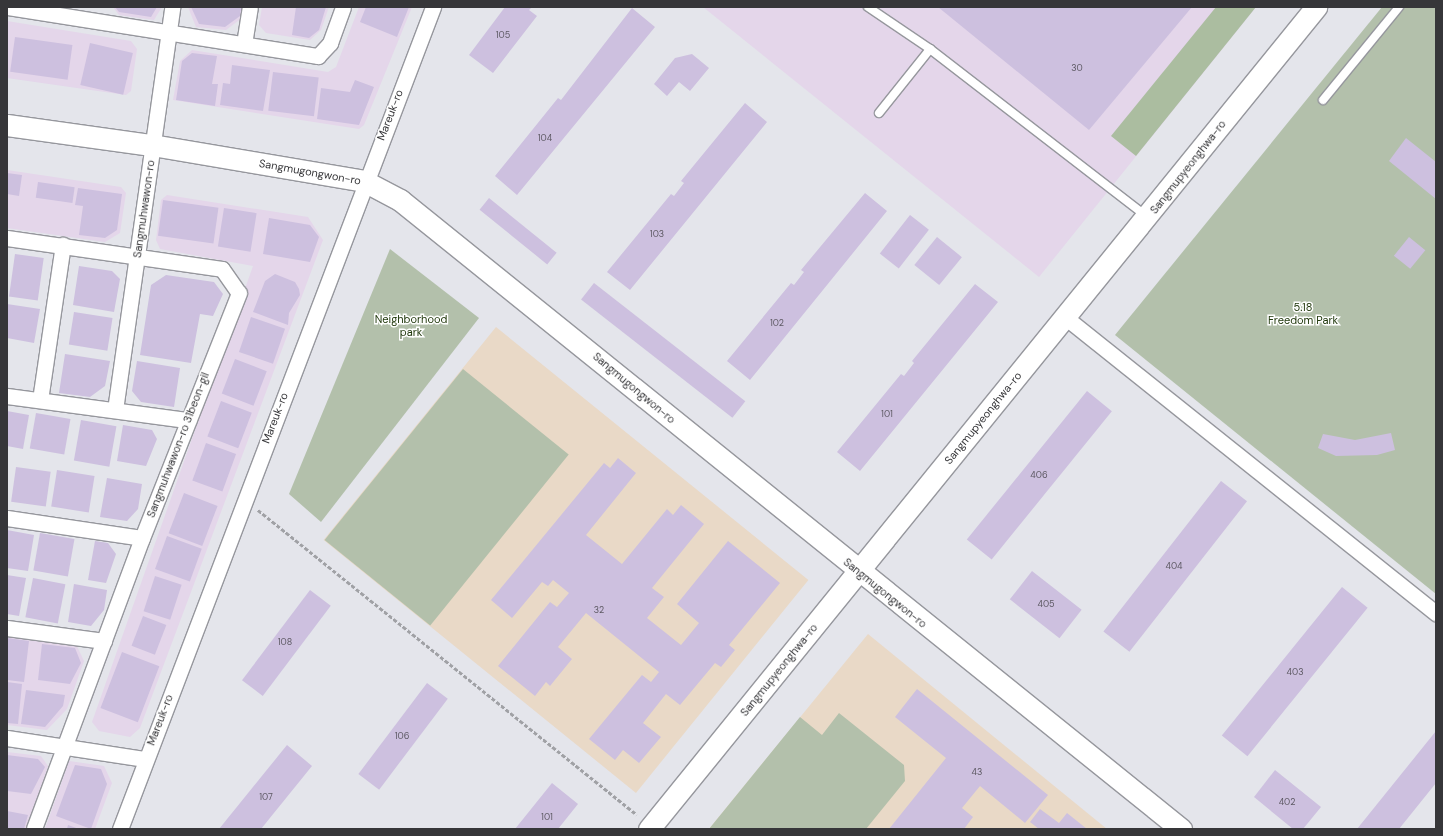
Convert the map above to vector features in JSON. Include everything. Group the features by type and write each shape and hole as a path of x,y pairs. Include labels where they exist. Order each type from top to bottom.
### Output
{"street":[{"path":"8,7 88,13 168,33 318,56 330,43 344,7"},
{"name":"Sangmuhwawon-ro","path":"115,410 172,7"},
{"path":"244,44 250,7"},
{"name":"Mareuk-ro","path":"120,829 145,759 243,505 364,181 433,7"},
{"name":"Sangmupyeonghwa-ro","path":"650,828 1148,217 1316,7"},
{"name":"Sangmugongwon-ro","path":"7,125 152,145 364,181 400,200 496,275 858,571 1181,829"},
{"name":"Sangmuhwawon-ro 31beon-gil","path":"7,238 222,269 239,293 142,538 34,829"},
{"path":"40,400 63,246"},
{"path":"1065,317 1436,613"},
{"path":"7,396 188,420"},
{"path":"7,518 142,538"},
{"path":"7,628 104,641"},
{"path":"7,738 145,759"}],"lane":[{"path":"868,7 930,49 1148,217"},
{"path":"1323,100 1399,7"},
{"path":"879,113 930,49"}],"path":[{"path":"243,505 264,512 650,828"}],"shaded area":[{"path":"113,7 162,7 154,20 119,15"},
{"path":"188,7 243,7 242,18 226,30 196,27"},
{"path":"262,7 329,7 321,30 310,40 266,33 259,25"},
{"path":"359,7 412,7 364,125 359,129 173,100 180,61 192,50 328,72 336,67"},
{"path":"703,7 1256,7 1039,277"},
{"path":"7,21 131,41 137,49 131,91 126,95 7,78"},
{"path":"7,170 121,187 126,193 120,233 105,242 7,228"},
{"path":"167,195 308,217 323,240 140,728 130,737 99,731 92,722 253,266 160,249 156,240 161,200"},
{"path":"496,327 808,580 636,793 324,540"},
{"path":"868,634 1107,829 709,829"},
{"path":"7,636 76,644 84,661 67,709 47,730 7,725"},
{"path":"7,752 41,756 48,766 27,829 7,829"},
{"path":"69,761 104,766 112,783 95,829 45,829"}],"green space":[{"path":"1216,7 1256,7 1136,156 1111,136"},
{"name":"5.18 Freedom Park","path":"1382,7 1436,7 1436,594 1115,335"},
{"name":"Neighborhood park","path":"390,249 479,318 321,522 289,494"},
{"path":"463,369 569,455 430,626 325,540"},
{"path":"839,713 904,765 905,781 866,829 709,829 800,717 822,735"}],"building":[{"path":"115,7 157,7 151,17 119,12"},
{"path":"191,7 241,7 240,16 225,27 199,24"},
{"path":"296,7 326,7 319,30 309,38 292,35"},
{"path":"366,7 409,7 397,37 360,22"},
{"path":"505,7 532,7 529,10 537,16 493,73 469,55"},
{"path":"938,7 1192,7 1089,130"},
{"path":"632,8 655,27 517,195 495,176 558,98 561,100"},
{"path":"15,37 72,45 68,80 10,72"},
{"path":"90,43 133,53 123,95 80,85"},
{"path":"192,53 217,56 212,84 218,84 215,106 176,100 182,61"},
{"path":"692,54 709,68 690,91 679,82 667,96 654,84 675,58"},
{"path":"232,65 270,70 263,111 220,105 223,83 230,84"},
{"path":"273,72 319,78 314,116 268,111"},
{"path":"355,80 374,87 359,125 317,119 321,88 350,92"},
{"path":"745,103 767,122 630,290 607,272 671,194 674,196 684,183 681,181"},
{"path":"1406,138 1436,162 1436,199 1389,161"},
{"path":"7,173 22,175 19,196 7,194"},
{"path":"38,182 75,187 72,203 36,198"},
{"path":"78,188 122,194 117,230 105,238 79,235 83,206 75,205"},
{"path":"865,193 887,211 750,380 727,361 791,283 794,285 804,272 801,270"},
{"path":"489,198 557,253 547,264 480,210"},
{"path":"163,200 218,208 213,243 158,236"},
{"path":"224,208 257,213 250,252 218,247"},
{"path":"910,215 929,230 899,268 880,254"},
{"path":"269,218 310,225 319,237 310,262 263,254"},
{"path":"937,237 962,257 939,285 914,265"},
{"path":"1409,237 1425,250 1410,269 1394,256"},
{"path":"15,254 44,258 38,301 9,297"},
{"path":"79,266 112,271 120,279 114,312 73,305"},
{"path":"275,274 295,282 299,289 300,295 289,313 288,325 253,312 265,281"},
{"path":"166,275 214,282 223,294 213,316 200,314 191,363 140,355 151,285"},
{"path":"594,283 745,401 732,418 581,300"},
{"path":"975,284 998,302 860,471 837,452 901,374 904,376 914,363 912,361"},
{"path":"7,304 40,309 34,343 7,338"},
{"path":"74,312 113,318 107,351 69,345"},
{"path":"251,317 285,329 273,364 239,352"},
{"path":"65,354 110,361 105,386 90,397 59,393"},
{"path":"235,359 267,371 253,406 222,394"},
{"path":"137,361 180,368 174,407 141,402 132,391"},
{"path":"1087,391 1112,411 992,560 967,539"},
{"path":"221,401 252,413 238,448 207,436"},
{"path":"7,411 29,415 23,449 7,446"},
{"path":"36,413 70,419 64,455 30,448"},
{"path":"81,420 116,426 109,467 74,460"},
{"path":"123,425 152,430 157,439 146,466 117,461"},
{"path":"1391,433 1395,450 1377,455 1336,456 1318,448 1323,434 1355,440"},
{"path":"206,443 236,454 222,492 192,481"},
{"path":"618,458 636,473 586,535 622,564 667,509 673,515 681,505 704,524 652,588 664,597 647,618 681,645 699,623 677,604 728,541 780,583 729,645 735,650 721,667 715,663 680,705 666,694 643,723 661,737 639,763 623,750 615,760 589,739 642,675 651,682 659,672 586,613 558,647 572,659 550,686 546,682 535,696 498,666 550,602 557,607 569,593 553,580 548,586 542,582 512,618 491,600 604,463 610,468"},
{"path":"16,467 51,472 46,507 11,502"},
{"path":"57,470 95,476 89,512 51,507"},
{"path":"107,478 142,484 138,509 127,521 100,517"},
{"path":"1221,481 1247,501 1129,652 1103,632"},
{"path":"184,493 218,506 202,546 169,533"},
{"path":"7,530 34,535 28,571 7,568"},
{"path":"40,533 74,539 68,577 33,570"},
{"path":"167,536 202,549 190,582 155,569"},
{"path":"95,541 108,543 116,554 106,583 88,580"},
{"path":"1032,571 1082,610 1059,638 1010,599"},
{"path":"7,575 26,578 19,616 7,614"},
{"path":"155,576 182,585 170,620 144,611"},
{"path":"33,578 65,584 58,624 25,617"},
{"path":"74,584 107,590 104,610 91,626 68,622"},
{"path":"1342,587 1368,608 1247,756 1222,735"},
{"path":"310,590 331,606 263,696 242,680"},
{"path":"143,616 166,625 155,655 132,646"},
{"path":"7,638 29,641 24,682 7,680"},
{"path":"42,644 75,648 81,663 70,684 38,680"},
{"path":"122,652 159,666 138,722 100,708"},
{"path":"7,682 22,684 18,724 7,723"},
{"path":"427,683 448,699 379,790 358,774"},
{"path":"917,689 1048,795 1025,823 980,786 962,808 973,817 964,829 889,829 946,758 895,717"},
{"path":"26,690 65,695 63,706 45,727 21,724"},
{"path":"1436,731 1436,783 1399,829 1357,829"},
{"path":"287,745 312,766 261,829 219,829"},
{"path":"7,755 38,759 45,767 31,794 7,791"},
{"path":"75,765 101,769 107,784 91,829 56,816"},
{"path":"1275,770 1321,807 1303,829 1293,829 1254,797"},
{"path":"552,783 578,804 558,829 515,829"},
{"path":"1040,809 1059,823 1067,813 1087,829 1039,829 1030,822"},
{"path":"7,811 28,815 24,829 7,829"},
{"path":"68,825 79,829 67,829"}]}
